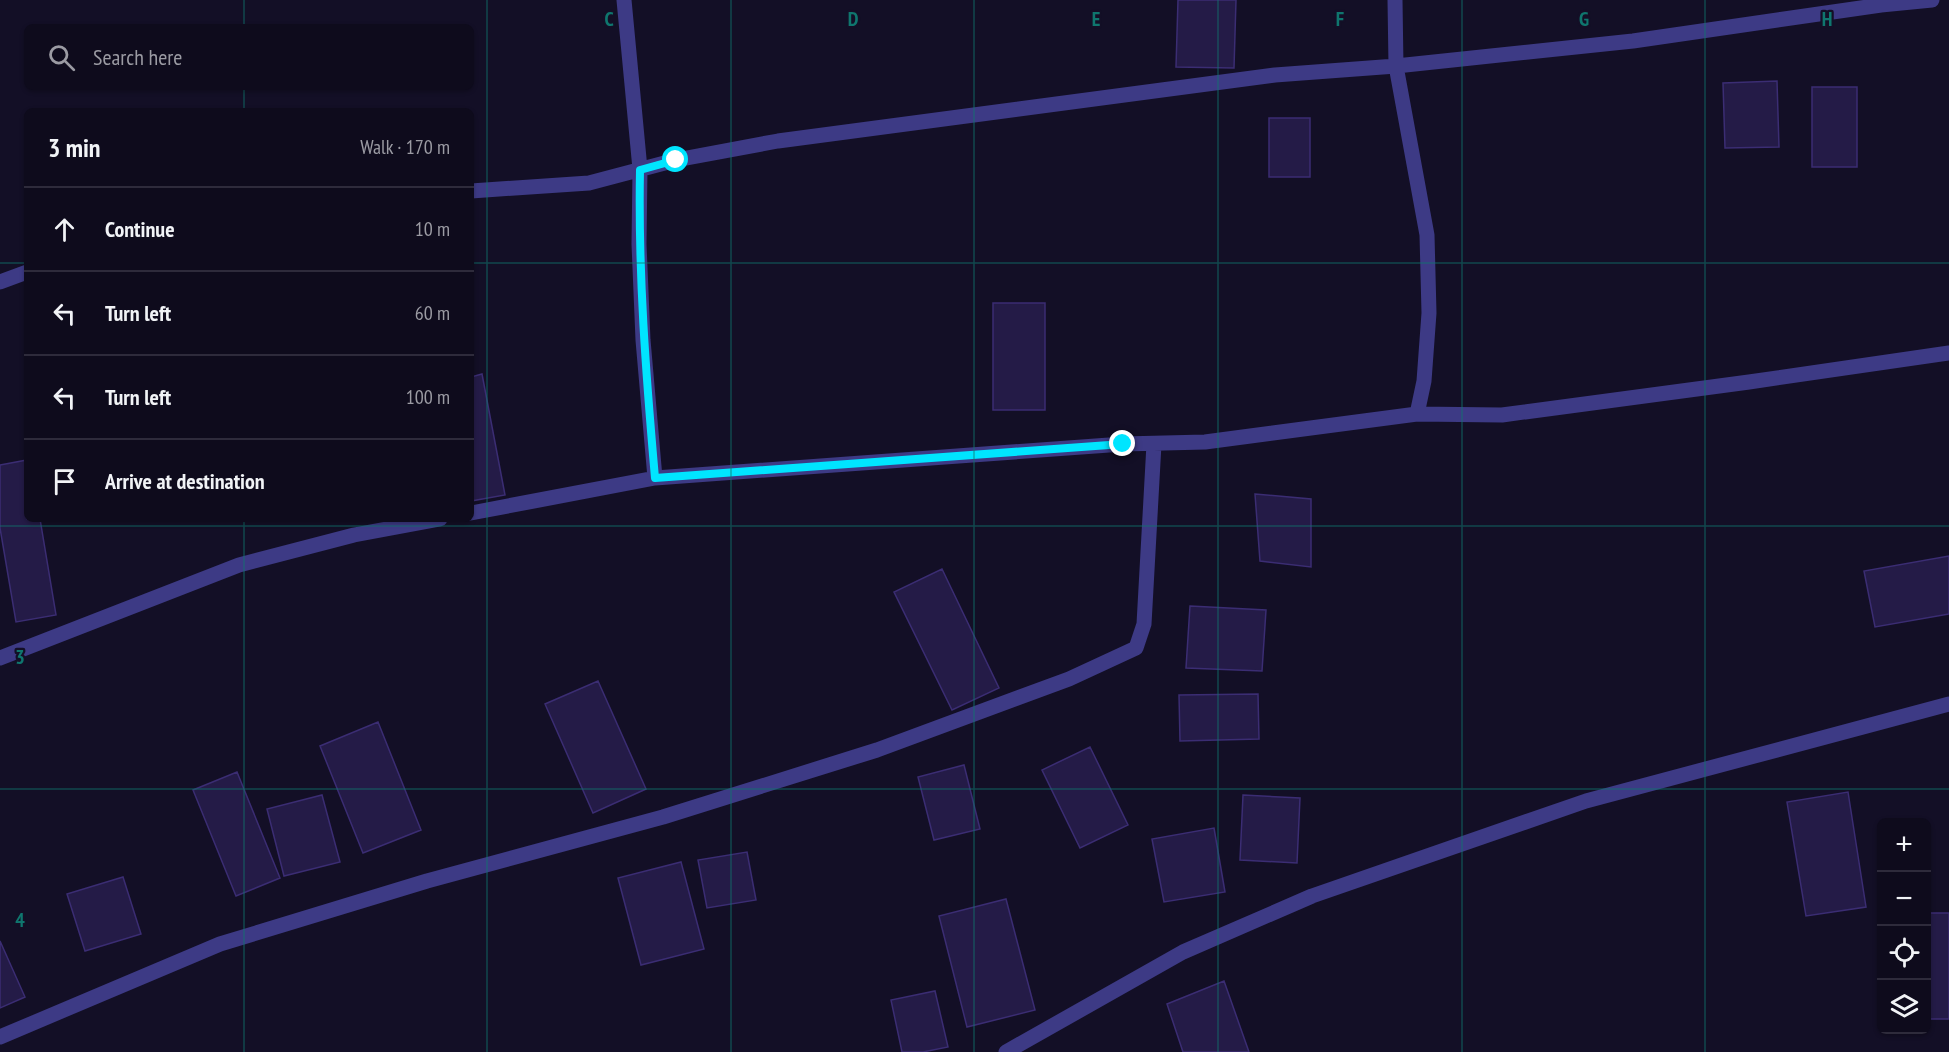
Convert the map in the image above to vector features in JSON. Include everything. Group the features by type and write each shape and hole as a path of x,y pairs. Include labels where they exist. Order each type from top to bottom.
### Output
{"street":[{"path":"624,0 640,170 639,244 643,340 655,478"},
{"path":"1395,0 1396,66 1427,235 1429,313 1424,381 1417,414"},
{"path":"474,191 589,183 676,160 778,141 1275,75 1396,66 1633,41 1881,5 1932,0"},
{"path":"0,282 24,273"},
{"path":"474,512 655,478 1123,444 1205,442 1417,414 1502,415 1949,353"},
{"path":"0,1037 118,985 220,944 427,881 663,817 877,750 1069,679 1136,648 1144,624 1154,444"},
{"path":"0,658 239,565 354,535 424,522"},
{"path":"1006,1052 1183,952 1312,896 1586,801 1949,704"}],"building":[{"path":"1178,0 1236,0 1234,68 1176,67"},
{"path":"1777,81 1779,147 1725,148 1723,83"},
{"path":"1812,87 1857,87 1857,167 1812,167"},
{"path":"1269,118 1310,118 1310,177 1269,177"},
{"path":"993,303 1045,303 1045,410 993,410"},
{"path":"482,374 505,495 474,500 474,376"},
{"path":"24,461 24,522 40,522 56,615 16,622 0,528 0,465"},
{"path":"1255,494 1311,499 1311,567 1260,561"},
{"path":"1949,556 1949,614 1875,627 1864,571"},
{"path":"942,569 999,688 952,710 894,592"},
{"path":"1190,606 1266,610 1262,671 1186,668"},
{"path":"598,681 646,789 593,813 545,704"},
{"path":"1258,694 1259,739 1180,741 1179,695"},
{"path":"378,722 421,830 363,853 320,746"},
{"path":"1090,747 1128,825 1080,848 1042,770"},
{"path":"964,765 980,829 934,840 918,777"},
{"path":"237,772 280,878 236,896 193,790"},
{"path":"1848,792 1866,907 1806,916 1787,802"},
{"path":"322,795 340,862 284,876 267,809"},
{"path":"1243,795 1300,798 1297,863 1240,860"},
{"path":"1214,828 1225,892 1164,902 1152,839"},
{"path":"747,852 756,900 707,908 698,860"},
{"path":"681,862 704,949 641,965 618,878"},
{"path":"123,877 141,934 85,951 67,894"},
{"path":"1006,899 1035,1010 967,1027 939,916"},
{"path":"1931,913 1949,913 1949,1019 1931,1019"},
{"path":"0,941 25,997 0,1008"},
{"path":"1224,981 1249,1052 1183,1052 1167,1004"},
{"path":"935,991 948,1047 923,1052 902,1052 891,1000"}],"route":[{"path":"676,160 640,170 639,244 643,340 655,478 1123,444"}]}
